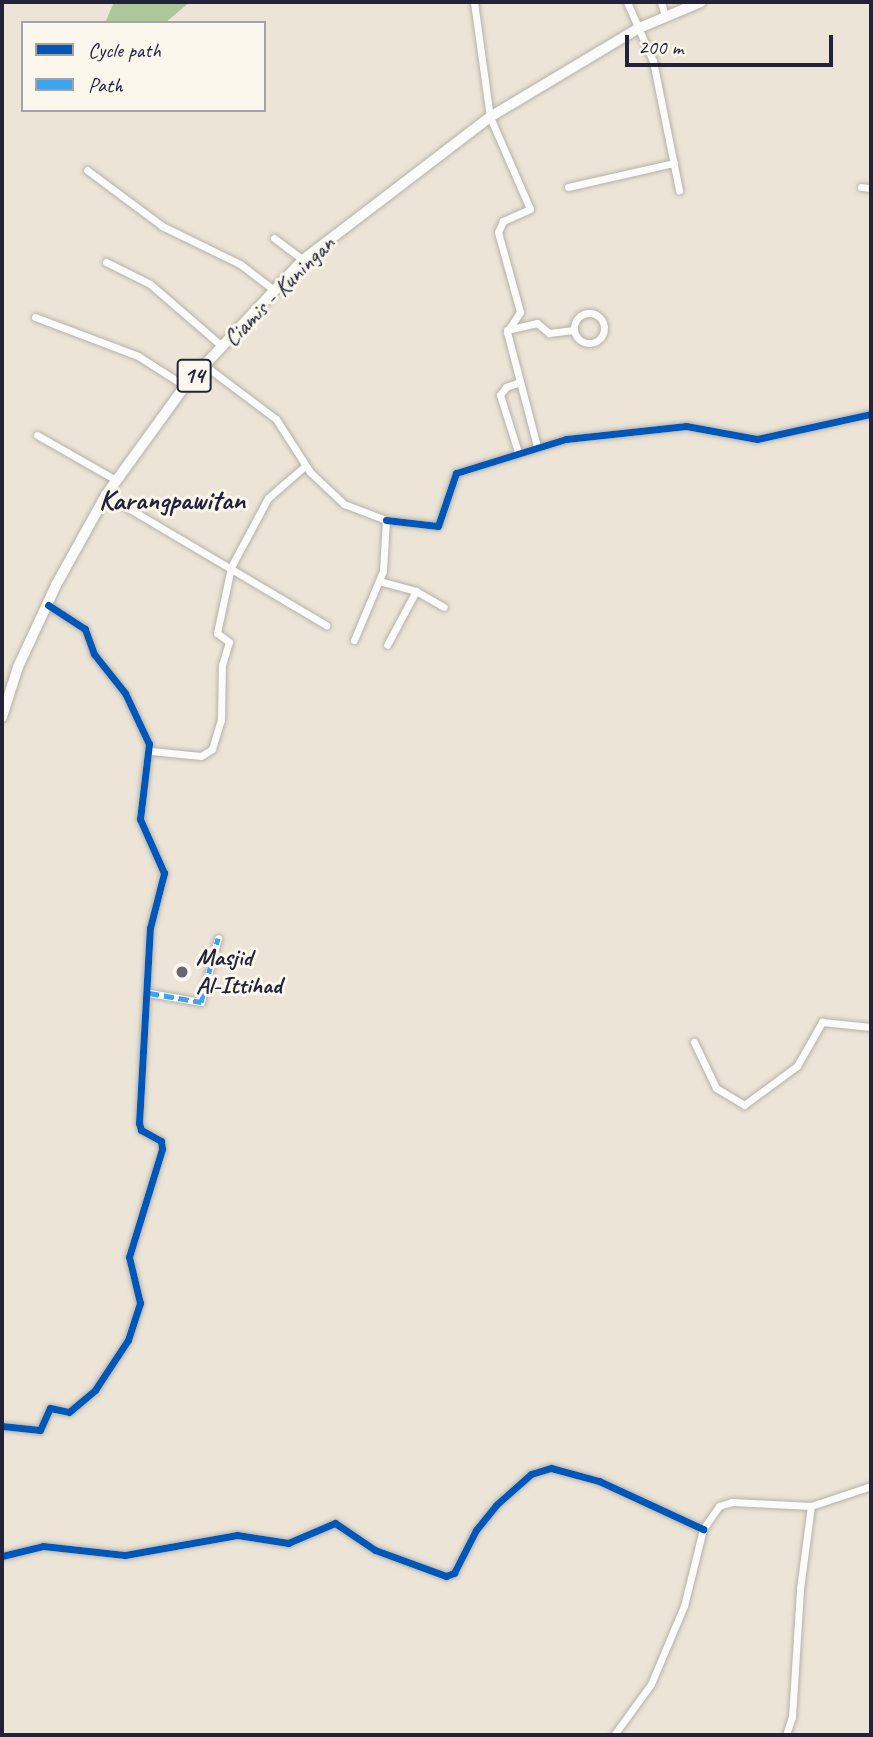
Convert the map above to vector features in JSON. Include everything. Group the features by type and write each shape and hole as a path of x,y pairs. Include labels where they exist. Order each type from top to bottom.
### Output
{"highway":[{"name":"Ciamis - Kuningan","path":"2,717 18,667 106,495 185,386 303,260 490,117 637,29 701,2"}],"street":[{"path":"474,2 490,117 530,209 503,221 498,229 520,312 507,330 537,446"},
{"path":"627,2 653,61 679,191"},
{"path":"661,2 665,16"},
{"path":"568,187 674,163"},
{"path":"88,170 162,226 240,264 275,291"},
{"path":"861,187 871,188"},
{"path":"274,238 303,260"},
{"path":"106,262 150,284 223,347"},
{"path":"35,317 138,356 185,386"},
{"path":"578,317 602,318 602,339 578,341 574,331 578,317"},
{"path":"507,330 537,323 549,333 574,331"},
{"path":"204,365 276,419 305,466 344,504 386,520 438,526 457,473 537,446 676,426 757,439 871,414"},
{"path":"518,452 500,395 506,387 520,382"},
{"path":"37,435 116,480"},
{"path":"150,751 201,756 212,750 221,720 222,665 229,642 217,633 231,568 268,498 305,466"},
{"path":"106,495 326,625"},
{"path":"354,640 379,581 386,520"},
{"path":"379,581 416,591 444,607"},
{"path":"387,645 416,591"},
{"path":"2,1426 40,1430 50,1408 69,1412 99,1386 137,1320 139,1296 129,1257 162,1149 161,1141 141,1130 139,1123 149,993 150,928 164,873 140,819 150,751 136,712 94,654 85,629 48,604"},
{"path":"149,993 201,1002 218,938"},
{"path":"694,1042 716,1088 744,1105 797,1066 822,1022 871,1027"},
{"path":"2,1556 43,1546 125,1555 237,1535 288,1543 335,1523 375,1550 446,1576 454,1573 476,1530 507,1494 531,1474 551,1468 599,1481 703,1529"},
{"path":"614,1735 652,1684 684,1606 703,1529 719,1506 727,1503 811,1506 871,1486"},
{"path":"786,1735 792,1717 800,1589 811,1506"}],"green space":[{"path":"114,2 190,2 167,21 106,21"}],"marked path":[{"path":"149,993 201,1002 218,938"}],"cycle path":[{"path":"386,520 438,526 456,473 566,439 686,426 757,439 871,414"},
{"path":"2,1426 40,1430 50,1408 69,1412 95,1390 128,1340 140,1303 129,1257 162,1149 161,1141 141,1130 139,1123 150,928 164,873 140,819 149,744 125,693 94,654 85,629 48,605"},
{"path":"2,1556 43,1546 125,1555 237,1535 288,1543 335,1523 375,1550 446,1576 454,1573 476,1530 496,1505 531,1474 551,1468 599,1481 703,1529"}],"place":[{"name":"Masjid Al-Ittihad","path":"182,972"}],"district":[{"name":"Karangpawitan","path":"172,500"}]}
